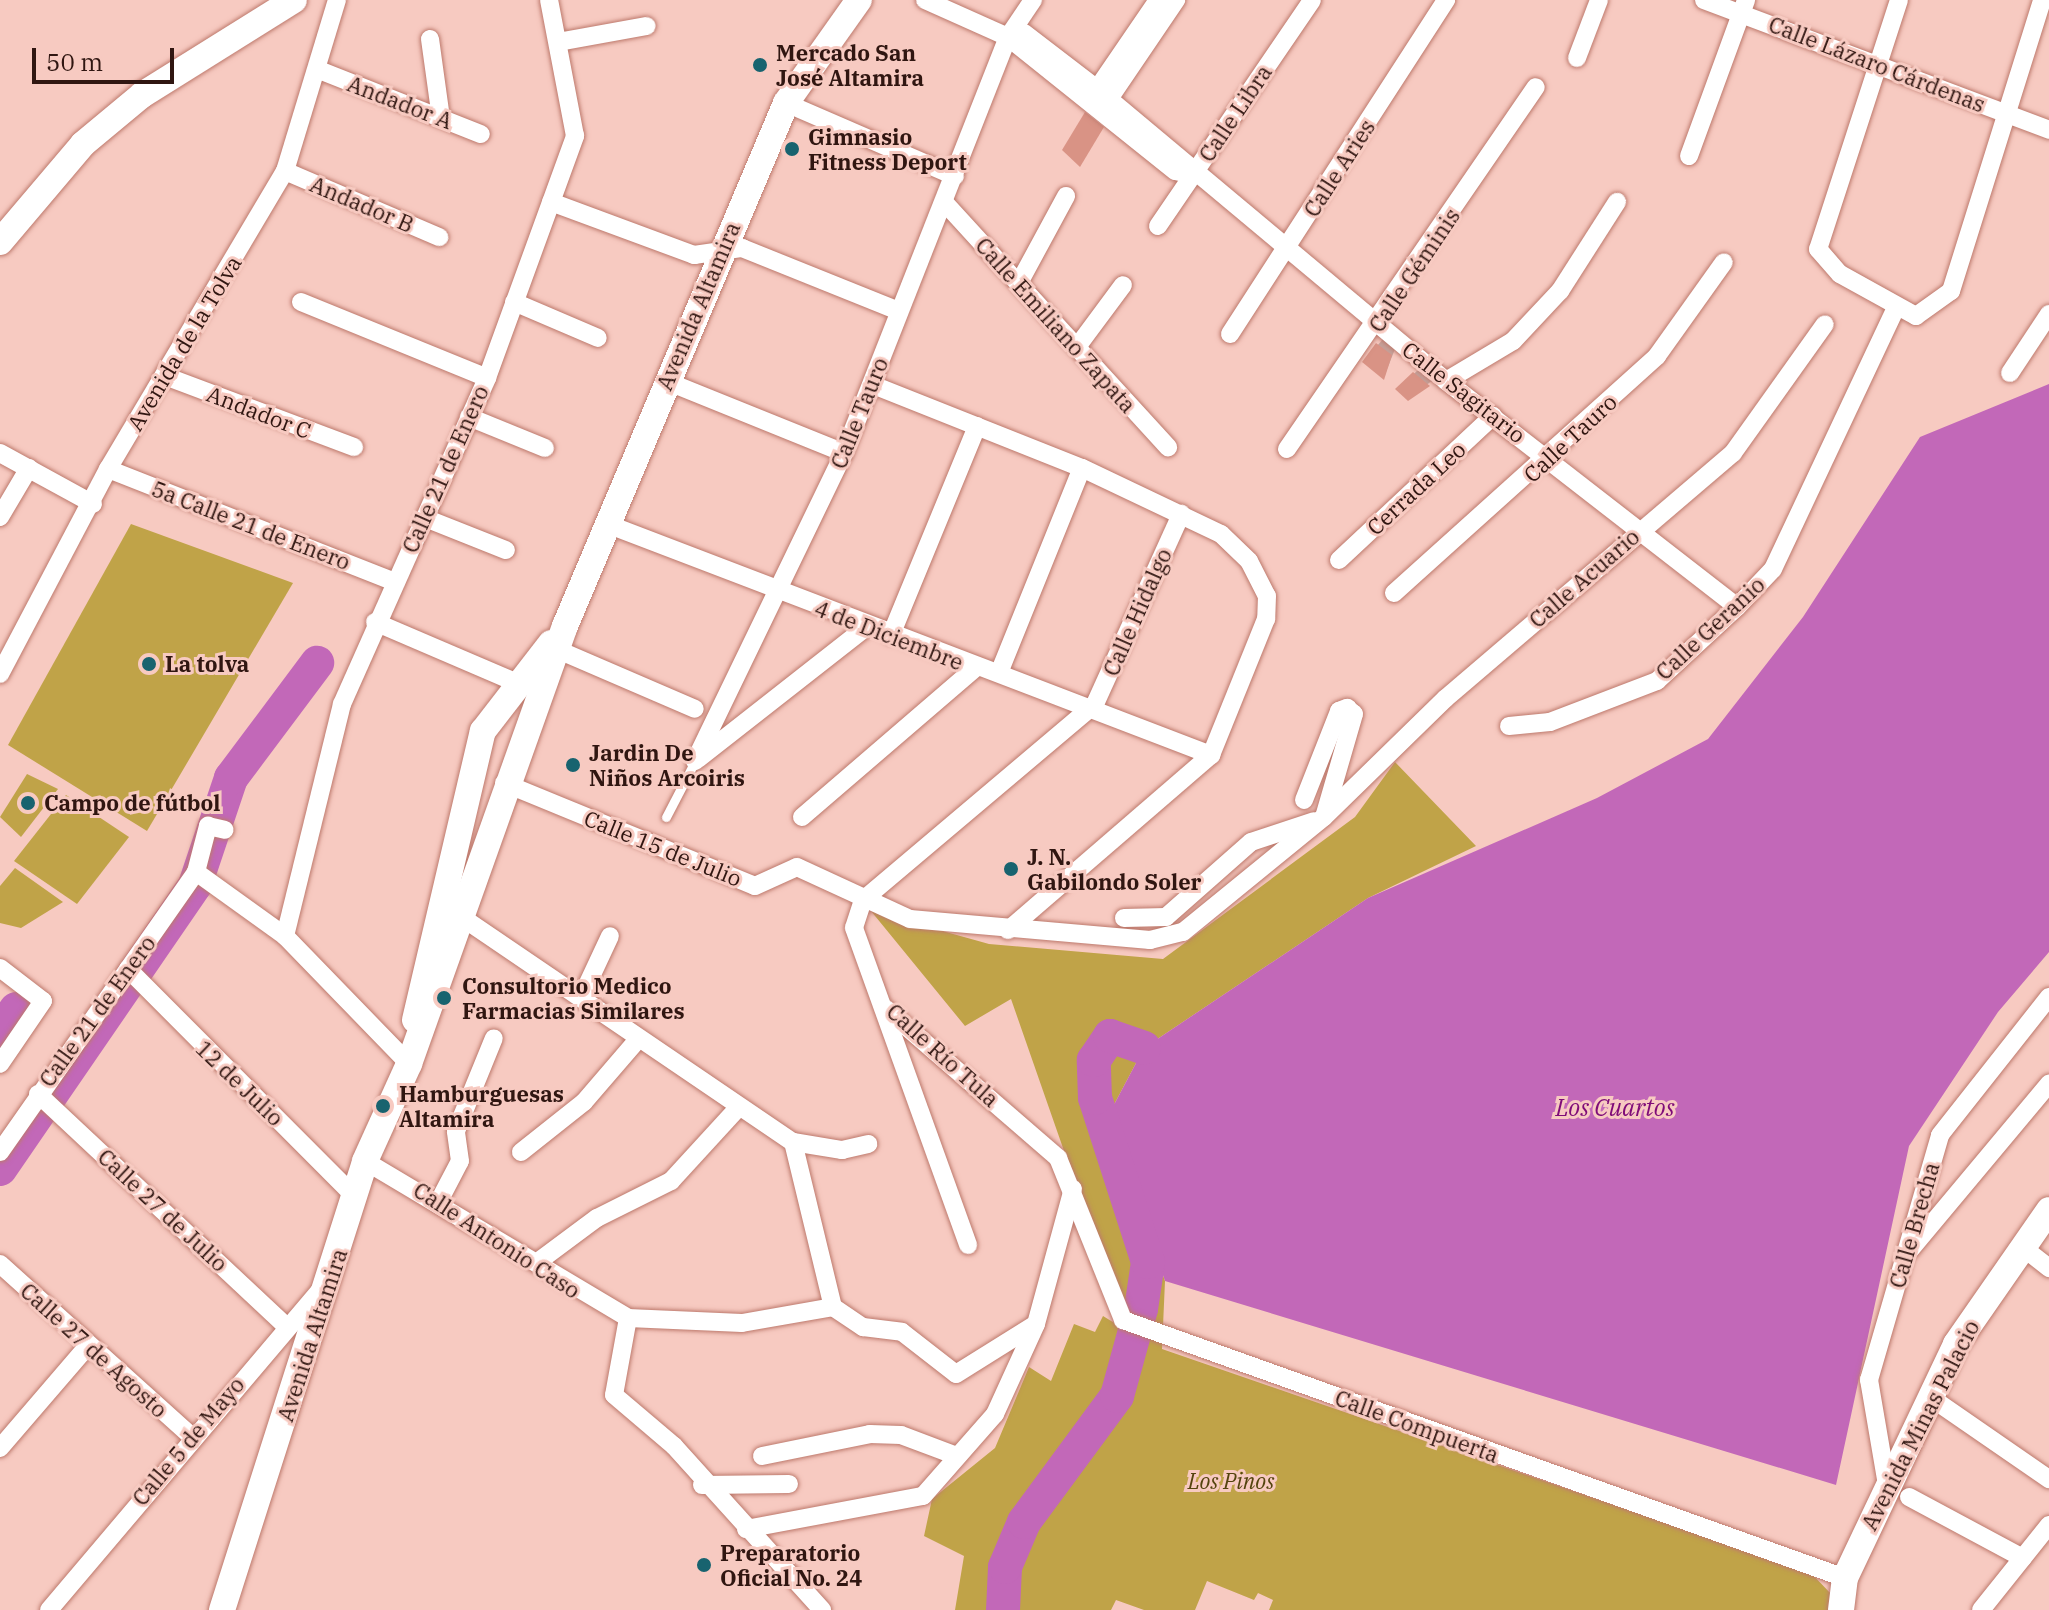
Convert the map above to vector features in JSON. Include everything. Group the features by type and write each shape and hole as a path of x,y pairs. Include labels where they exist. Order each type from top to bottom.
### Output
{"street":[{"path":"0,242 83,144 142,95 294,0"},
{"name":"Avenida de la Tolva","path":"0,674 93,504 108,469 285,171 319,70 337,0"},
{"name":"Calle 21 de Enero","path":"285,936 342,704 393,581 425,518 487,378 575,136 549,0"},
{"name":"Avenida Altamira","path":"222,1610 332,1276 365,1161 409,1064 504,783 561,638 666,381 786,103 859,0"},
{"path":"925,0 1008,37"},
{"name":"Calle Tauro","path":"695,761 779,595 844,453 1008,37 1033,0"},
{"path":"1103,94 1158,0"},
{"path":"1103,94 1176,0"},
{"name":"Calle Libra","path":"1158,226 1312,0"},
{"name":"Calle Aries","path":"1230,334 1446,0"},
{"path":"1577,58 1599,0"},
{"name":"Calle Lázaro Cárdenas","path":"1704,0 1744,7 1880,67 2049,130"},
{"path":"1899,0 1880,67 1818,249 1840,274 1896,308 1916,316 1951,291 2042,0"},
{"path":"1689,156 1744,7"},
{"path":"558,42 647,26"},
{"name":"Calle Sagitario","path":"1008,37 1024,33 1103,94 1193,175 1446,381 1737,607"},
{"name":"Calle Sagitario","path":"1008,37 1175,171 1193,175"},
{"path":"430,39 441,118"},
{"name":"Andador A","path":"319,70 481,134"},
{"name":"Calle Géminis","path":"1287,449 1378,324 1536,87"},
{"path":"786,103 955,176"},
{"name":"Andador B","path":"285,171 439,237"},
{"path":"1019,283 1066,196"},
{"path":"551,202 694,255 719,255 742,248 899,311"},
{"path":"1446,381 1513,341 1560,291 1617,202"},
{"name":"Calle Emiliano Zapata","path":"945,203 1168,447"},
{"name":"Calle Tauro","path":"1394,593 1550,460 1657,356 1724,262"},
{"path":"1077,347 1123,285"},
{"path":"301,302 487,378"},
{"path":"514,302 598,338"},
{"name":"Calle Geranio","path":"1509,726 1550,722 1657,681 1773,569 1896,308"},
{"path":"2010,373 2049,314"},
{"name":"Calle Acuario","path":"863,900 910,919 1008,930 1150,940 1183,932 1324,817 1446,698 1639,530 1733,453 1825,324"},
{"name":"Andador C","path":"165,376 354,447"},
{"path":"666,381 844,453"},
{"path":"873,385 1082,468 1221,534 1249,561 1267,596 1266,619 1211,755 1008,930"},
{"name":"Cerrada Leo","path":"1339,560 1493,416"},
{"path":"469,417 545,448"},
{"path":"891,635 977,426"},
{"path":"0,453 93,504"},
{"path":"0,517 29,468"},
{"path":"1082,468 999,673 1211,755"},
{"name":"5a Calle 21 de Enero","path":"108,469 393,581"},
{"name":"Calle Hidalgo","path":"1091,709 1181,514"},
{"path":"425,518 506,550"},
{"name":"4 de Diciembre","path":"607,524 779,595 869,625 975,668 999,673"},
{"path":"375,622 517,683"},
{"path":"695,761 869,625"},
{"path":"561,638 695,709"},
{"name":"Avenida Altamira","path":"409,1064 420,977 483,731 517,683 561,638"},
{"path":"802,817 975,668"},
{"path":"1124,918 1166,917 1251,842 1324,817 1354,714 1347,708 1339,711 1304,800"},
{"path":"863,900 1091,709"},
{"name":"Calle 15 de Julio","path":"504,783 755,886 797,867 863,900"},
{"path":"216,828 196,872 219,884 285,936 409,1064"},
{"name":"Calle 21 de Enero","path":"1,1150 38,1094 133,977 196,872"},
{"name":"Calle Río Tula","path":"863,900 854,928 886,1009 1058,1158 1073,1189"},
{"path":"460,916 582,996 737,1109 793,1142 842,1150 868,1144"},
{"path":"582,996 610,936"},
{"path":"0,968 43,1001 0,1064"},
{"name":"12 de Julio","path":"133,977 354,1196"},
{"name":"Calle Brecha","path":"1898,1491 1869,1380 1940,1135 2049,997"},
{"path":"886,1009 968,1245"},
{"path":"438,1203 460,1161 456,1131 494,1038"},
{"path":"521,1152 584,1102 639,1038"},
{"path":"1905,1257 2047,1091"},
{"name":"Calle 27 de Julio","path":"38,1094 287,1327"},
{"path":"539,1261 695,1163 737,1109"},
{"path":"793,1142 833,1307 863,1327 902,1332 956,1374 1036,1324"},
{"name":"Calle Antonio Caso","path":"365,1161 539,1261 604,1310 628,1318"},
{"path":"746,1529 923,1496 995,1414 1036,1324 1073,1189"},
{"name":"Calle Compuerta","path":"1073,1189 1123,1320 1845,1578"},
{"name":"Avenida Minas Palacio","path":"1841,1610 1845,1578 1898,1491 1930,1397 2021,1246 2049,1210"},
{"path":"2021,1246 2049,1268"},
{"name":"Calle 27 de Agosto","path":"2,1270 86,1348 190,1435"},
{"name":"Calle 5 de Mayo","path":"49,1610 190,1435 332,1276"},
{"path":"822,1610 702,1485 674,1446 614,1395 628,1318 683,1316 742,1323 833,1307"},
{"path":"0,1448 86,1348"},
{"path":"1930,1397 2049,1479"},
{"path":"762,1456 870,1434 901,1435 957,1456"},
{"path":"702,1485 789,1484"},
{"path":"1898,1491 2023,1558"},
{"path":"1981,1610 2049,1525"}],"lane":[{"name":"Calle Tauro","path":"666,817 695,761"}],"green space":[{"name":"La tolva","path":"131,524 293,583 147,831 8,745"},
{"name":"Los Pinos","path":"1395,762 1476,846 1368,898 1144,1048 1108,1116 1165,1281 1162,1349 1811,1573 1833,1596 1832,1610 1269,1610 1273,1600 1258,1593 1254,1600 1207,1581 1195,1610 1144,1610 1116,1600 1111,1610 955,1610 964,1556 924,1536 932,1499 995,1448 1029,1367 1051,1381 1074,1324 1095,1332 1103,1316 1121,1327 1123,1320 1011,999 965,1026 871,911 989,944 1163,959 1355,817"},
{"name":"Campo de fútbol","path":"27,774 58,789 21,837 0,817"},
{"path":"66,795 129,837 77,904 14,861"},
{"path":"15,868 63,902 21,928 0,923 0,886"}],"water":[{"name":"Los Cuartos","path":"2049,384 2049,952 1998,1012 1909,1146 1836,1485 1165,1281 1108,1116 1144,1048 1368,898 1597,798 1708,739 1803,617 1920,437"}],"building":[{"path":"1085,112 1104,127 1080,167 1062,150"},
{"path":"1376,343 1392,355 1384,380 1362,362"},
{"path":"1413,372 1430,386 1408,401 1395,389"}],"waterway":[{"path":"0,1169 195,885 231,778 317,663"},
{"path":"0,1032 16,1009"},
{"path":"1003,1610 1005,1567 1024,1522 1117,1396 1141,1309 1148,1262 1095,1098 1094,1060 1110,1036 1144,1048"}],"place":[{"name":"Mercado San José Altamira","path":"760,65"},
{"name":"Gimnasio Fitness Deport","path":"792,149"},
{"name":"La tolva","path":"149,664"},
{"name":"Jardin De Niños Arcoiris","path":"573,765"},
{"name":"Campo de fútbol","path":"28,803"},
{"name":"J. N. Gabilondo Soler","path":"1011,869"},
{"name":"Consultorio Medico Farmacias Similares","path":"444,998"},
{"name":"Hamburguesas Altamira","path":"383,1106"},
{"name":"Preparatorio Oficial No. 24","path":"704,1565"}]}
